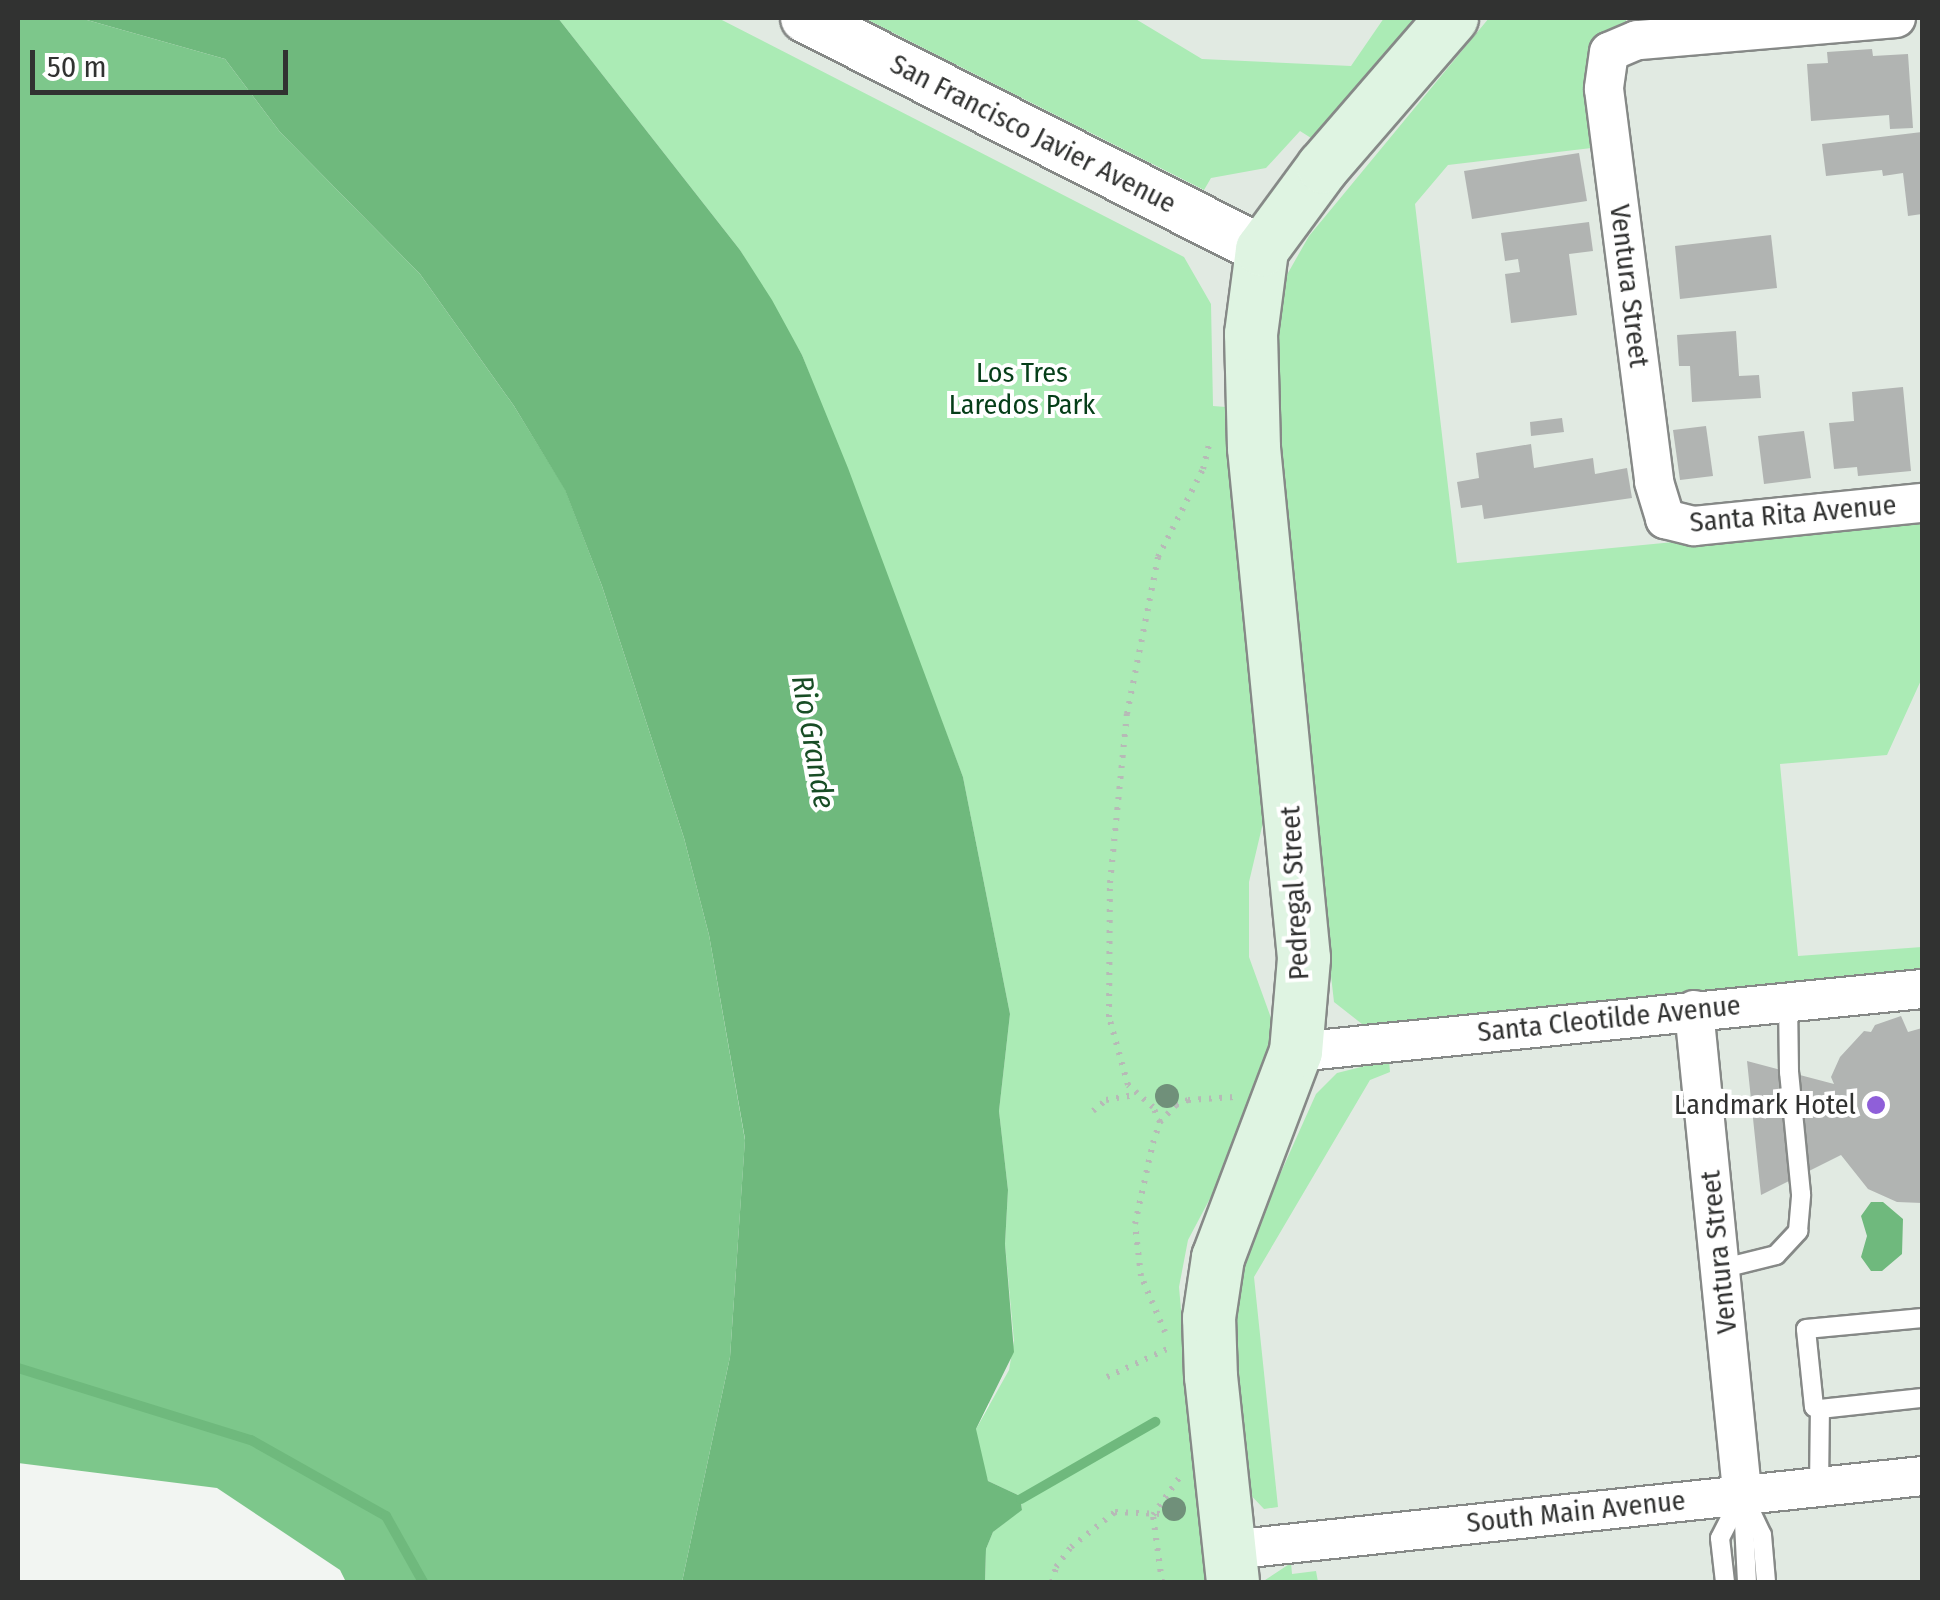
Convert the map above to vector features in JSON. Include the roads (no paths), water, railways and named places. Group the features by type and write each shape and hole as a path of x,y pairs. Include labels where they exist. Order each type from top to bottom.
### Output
{"main road":[{"path":"1262,250 1323,167 1452,18"},
{"name":"Pedregal Street","path":"1232,1566 1211,1377 1209,1318 1218,1258 1296,1052 1304,958 1254,448 1251,334 1262,250"}],"street":[{"name":"San Francisco Javier Avenue","path":"805,18 1262,250"},
{"name":"Ventura Street","path":"1665,519 1654,482 1604,88 1609,52 1654,38 1896,18"},
{"name":"Santa Rita Avenue","path":"1665,519 1694,526 1922,503"},
{"name":"Santa Cleotilde Avenue","path":"1296,1052 1922,989"},
{"name":"Ventura Street","path":"1694,1010 1742,1495"},
{"name":"South Main Avenue","path":"1232,1566 1742,1495 1922,1476"}],"lane":[{"path":"1720,1268 1776,1254 1798,1231 1801,1205 1788,1001"},
{"path":"1922,1318 1806,1329 1814,1406 1820,1409 1922,1398"},
{"path":"1819,1487 1820,1409"},
{"path":"1725,1582 1720,1538 1742,1495"},
{"name":"Ventura Street","path":"1742,1495 1747,1582"},
{"name":"Ventura Street","path":"1742,1495 1762,1535 1766,1582"}],"water":[{"name":"Rio Grande","path":"80,18 558,18 740,250 772,300 802,355 848,468 963,777 1010,1014 999,1111 1008,1190 1005,1244 1014,1352 976,1429 988,1481 1020,1496 1022,1510 993,1532 986,1549 985,1582 682,1582 730,1357 745,1139 709,935 684,838 602,586 565,490 514,406 420,274 280,132 225,59"},
{"path":"1871,1202 1883,1202 1903,1219 1902,1254 1882,1271 1871,1271 1861,1257 1867,1236 1861,1216"}],"waterway":[{"path":"18,1368 251,1440 386,1516 423,1582"},
{"path":"1021,1499 1155,1422"}],"place":[{"name":"Landmark Hotel","path":"1876,1105"}],"park label":[{"name":"Los Tres Laredos Park","path":"1022,389"}]}
